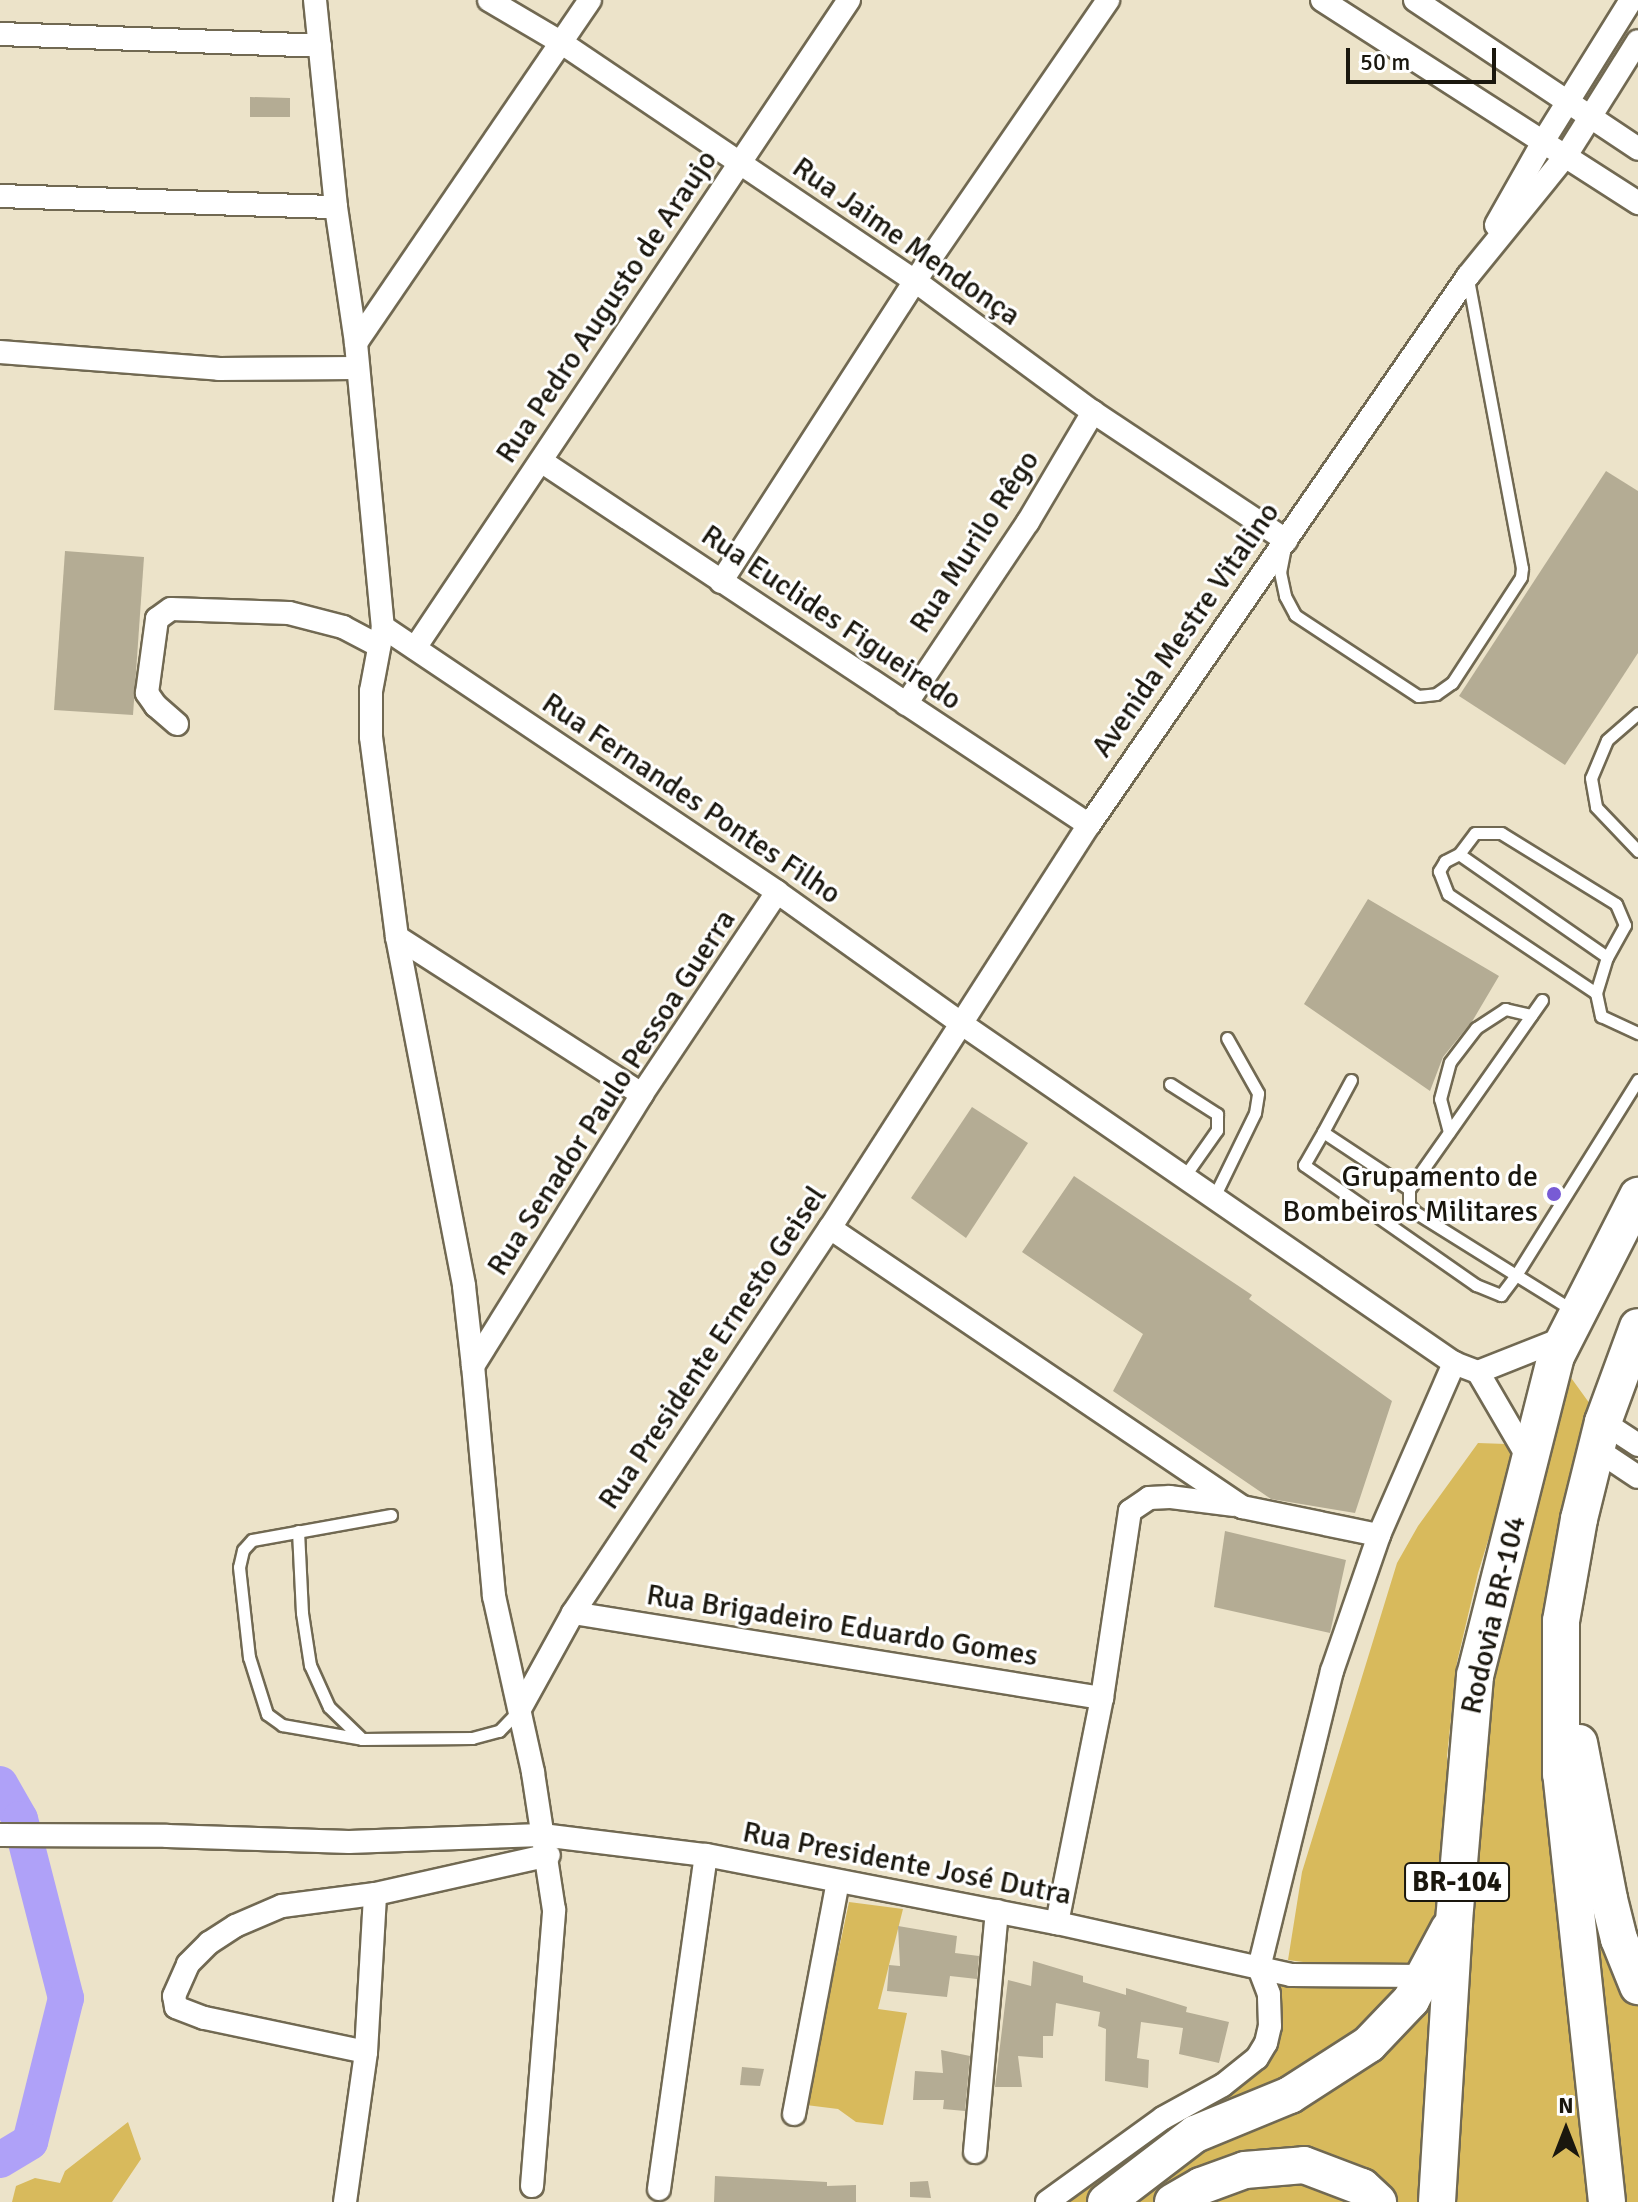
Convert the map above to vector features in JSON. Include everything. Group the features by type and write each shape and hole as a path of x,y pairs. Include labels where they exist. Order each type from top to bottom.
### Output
{"highway":[{"name":"Rodovia BR-104","path":"1437,2202 1454,1921 1475,1676 1556,1356 1638,1196"},
{"name":"Rodovia BR-104","path":"1607,2202 1561,1774 1561,1621 1569,1576 1638,1327"},
{"path":"1561,1650 1609,1899 1619,1939 1638,1986"},
{"path":"1106,2202 1195,2134 1290,2095 1369,2044 1411,2000 1454,1921"},
{"path":"1173,2202 1201,2186 1245,2170 1304,2165 1362,2187 1378,2202"}],"street":[{"name":"Rua Jaime Mendonça","path":"489,0 562,43 915,281 1093,412 1286,540"},
{"path":"356,343 590,0"},
{"name":"Rua Pedro Augusto de Araujo","path":"415,648 849,0"},
{"path":"721,582 915,281 1108,0"},
{"path":"1322,0 1567,154 1638,203"},
{"path":"1415,0 1638,149"},
{"name":"Avenida Mestre Vitalino","path":"1468,276 1544,140 1634,1"},
{"path":"320,5 320,46 336,207 356,343 381,636 371,691 371,737 397,937 464,1286 494,1596 520,1709 554,1910 532,2186"},
{"path":"0,34 320,46"},
{"name":"Avenida Mestre Vitalino","path":"962,1024 1089,825 1468,276 1567,154 1638,41"},
{"path":"0,196 336,207"},
{"path":"0,352 219,369 356,368"},
{"name":"Rua Murilo Rêgo","path":"906,704 1028,522 1093,412"},
{"name":"Rua Euclides Figueiredo","path":"541,461 1089,825"},
{"name":"Rua Fernandes Pontes Filho","path":"177,724 156,706 147,693 157,619 171,609 289,613 381,636 415,648 777,892 962,1024 1454,1363 1478,1372"},
{"name":"Rua Senador Paulo Pessoa Guerra","path":"473,1366 642,1094 777,892"},
{"path":"397,937 642,1094"},
{"name":"Rua Presidente Ernesto Geisel","path":"520,1709 573,1613 962,1024"},
{"path":"830,1228 1242,1507"},
{"path":"1530,1461 1478,1372 1570,1325"},
{"path":"1047,2202 1163,2118 1223,2085 1257,2058 1266,2043 1270,2026 1269,1994 1259,1968 1332,1671 1379,1535 1454,1363"},
{"path":"1617,1400 1638,1445"},
{"path":"1617,1400 1638,1477"},
{"path":"1057,1923 1102,1698 1130,1511 1149,1498 1170,1497 1242,1507 1379,1535"},
{"name":"Rua Brigadeiro Eduardo Gomes","path":"573,1613 1102,1698"},
{"path":"6,1835 545,1845"},
{"path":"366,2052 204,2018 173,2003 188,1964 209,1943 235,1926 282,1906 375,1894 545,1845"},
{"name":"Rua Presidente José Dutra","path":"545,1845 706,1855 1320,1978 1424,1976"},
{"path":"659,2189 706,1855"},
{"path":"794,2114 838,1882"},
{"path":"345,2202 366,2052 375,1894"},
{"path":"975,2152 997,1911"}],"lane":[{"path":"1286,540 1280,572 1285,596 1295,615 1418,696 1436,694 1452,683 1521,577 1522,568 1468,276"},
{"path":"1638,713 1607,740 1591,778 1596,807 1638,851"},
{"path":"1596,993 1448,894 1439,871 1445,861 1459,854 1475,833 1501,833 1616,904 1625,925 1607,957 1596,993 1601,1016 1638,1033"},
{"path":"1459,854 1607,957"},
{"path":"1542,1000 1409,1189 1409,1205 1415,1212 1516,1275 1570,1325"},
{"path":"1449,1132 1440,1099 1450,1062 1476,1028 1505,1009 1531,1015"},
{"path":"1214,1197 1255,1113 1258,1093 1227,1038"},
{"path":"1351,1080 1304,1165 1476,1285 1501,1295 1638,1080"},
{"path":"1170,1084 1217,1114 1217,1130 1184,1177"},
{"path":"1323,1132 1409,1189"},
{"path":"391,1515 252,1540 243,1550 239,1567 249,1657 267,1714 282,1725 362,1739 472,1738 499,1731 520,1709"},
{"path":"298,1531 302,1613 310,1665 329,1707 362,1739"}],"shaded area":[{"path":"1556,1357 1603,1422 1561,1650 1638,1986 1638,2202 1106,2202 1369,2044 1453,1923 1475,1676"},
{"path":"1478,1443 1506,1444 1514,1457 1478,1573 1457,1662 1447,1756 1449,1803 1441,1916 1413,1964 1326,1965 1288,1960 1302,1872 1397,1563 1418,1526"},
{"path":"849,1902 903,1909 878,2009 907,2013 883,2125 856,2122 838,2109 806,2105"},
{"path":"1276,1980 1311,1988 1406,1988 1357,2038 1098,2189 1088,2202 1061,2202 1085,2182 1266,2064 1280,1999"},
{"path":"128,2122 141,2159 112,2202 12,2202 16,2186 35,2178 60,2183 65,2171"}],"building":[{"path":"250,97 290,98 290,117 250,117"},
{"path":"1606,471 1638,491 1638,653 1565,765 1459,696"},
{"path":"65,551 144,557 133,715 54,710"},
{"path":"1368,899 1499,976 1473,1020 1443,1057 1430,1091 1304,1004"},
{"path":"972,1107 1028,1143 966,1238 911,1198"},
{"path":"1074,1176 1252,1295 1249,1299 1392,1401 1355,1513 1271,1499 1113,1391 1143,1334 1022,1252"},
{"path":"1225,1531 1346,1560 1330,1633 1214,1607"},
{"path":"898,1926 957,1936 955,1953 979,1956 977,1979 950,1976 947,1997 887,1991 889,1965 900,1966"},
{"path":"1033,1961 1083,1976 1083,1982 1126,1995 1126,1988 1187,2007 1186,2012 1229,2022 1219,2063 1179,2054 1183,2028 1141,2022 1137,2058 1149,2060 1148,2088 1105,2081 1106,2029 1098,2026 1100,2012 1056,2003 1053,2036 1043,2036 1043,2058 1018,2056 1022,2087 995,2087 1008,1980 1031,1986"},
{"path":"941,2050 970,2056 965,2111 943,2109 944,2100 913,2100 915,2071 943,2073"},
{"path":"742,2067 764,2069 760,2086 740,2085"},
{"path":"715,2176 827,2182 827,2186 856,2185 856,2202 714,2202"},
{"path":"928,2181 931,2198 910,2197 910,2182"}],"waterway":[{"path":"0,1784 20,1819 66,1998 30,2142 0,2160"}],"place":[{"name":"Grupamento de Bombeiros Militares","path":"1554,1194"}]}
